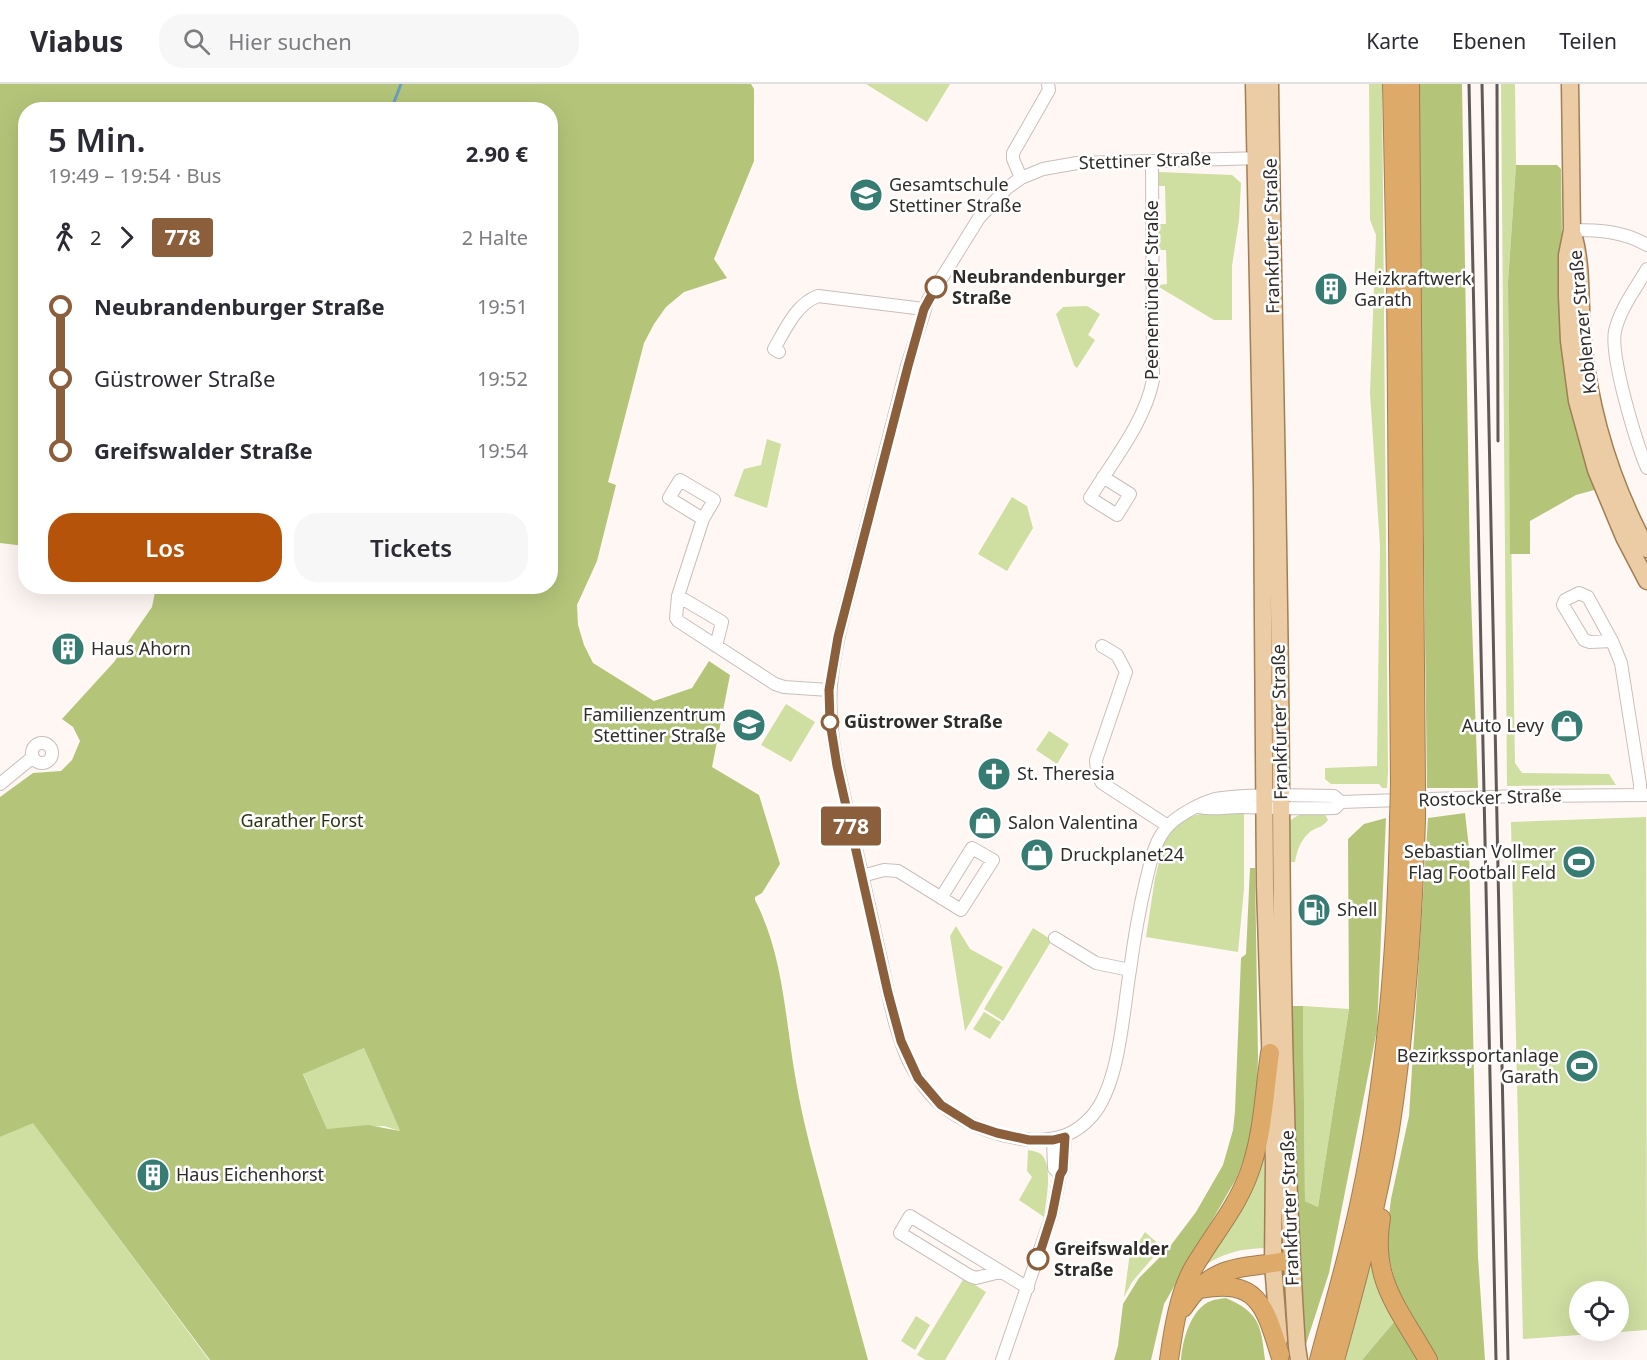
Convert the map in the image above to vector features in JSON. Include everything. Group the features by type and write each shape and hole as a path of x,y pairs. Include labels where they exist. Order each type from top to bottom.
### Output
{"highway":[{"path":"1392,84 1408,784"},
{"path":"1335,1360 1369,1231 1390,1130 1411,941 1407,819 1410,84"},
{"path":"1314,1356 1321,1325 1330,1317 1360,1201 1384,1056 1398,891 1407,819"},
{"path":"1190,1291 1193,1269 1233,1209 1248,1176 1258,1141 1269,1053"},
{"path":"1390,1130 1396,1142 1380,1228 1379,1258 1387,1290 1428,1360"},
{"path":"1169,1360 1178,1315 1201,1273 1222,1260 1245,1254 1279,1259"},
{"path":"1190,1291 1221,1285 1243,1290 1249,1294 1261,1306 1269,1320 1280,1358"}],"main road":[{"name":"Frankfurter Straße","path":"1254,84 1263,158"},
{"name":"Frankfurter Straße","path":"1269,84 1263,158 1280,1358"},
{"name":"Koblenzer Straße","path":"1570,84 1572,230 1567,255 1567,296 1569,341 1577,401 1596,470 1624,537 1647,581"},
{"name":"Koblenzer Straße","path":"1572,230 1578,255 1582,339 1591,398 1609,466 1647,549"},
{"name":"Frankfurter Straße","path":"1273,802 1269,1053 1274,1163 1279,1259 1299,1360"}],"street":[{"path":"1021,178 1013,159 1013,153 1049,90 1048,84"},
{"name":"Stettiner Straße","path":"1059,1138 1029,1140 1008,1136 973,1125 949,1111 918,1078 901,1041 886,986 830,722 829,690 841,627 924,309 949,264 983,213 1000,194 1021,178 1042,169 1068,164 1263,158"},
{"name":"Peenemünder Straße","path":"1103,477 1143,414 1154,380 1152,162"},
{"path":"1572,230 1618,232 1634,237 1647,245"},
{"path":"1647,269 1621,314 1614,337 1623,392 1647,468"},
{"path":"779,352 774,349 797,312 806,301 818,296 924,309"},
{"path":"702,519 678,596 676,618 678,621 775,684 784,687 829,690"},
{"path":"1612,641 1584,640 1563,605 1565,600 1579,593 1588,597 1612,641 1624,677 1640,784 1645,792"},
{"path":"678,596 722,622 716,646"},
{"path":"1102,646 1117,655 1126,672 1096,760 1097,774 1102,783 1111,790 1168,826"},
{"path":"0,784 33,758"},
{"name":"Rostocker Straße","path":"1059,1138 1093,1116 1105,1094 1114,1069 1143,892 1152,855 1168,826 1188,812 1198,807 1213,810 1273,802 1335,808 1341,802 1645,792"},
{"path":"862,876 891,869 961,910 993,860 972,848 941,898"},
{"path":"1055,938 1096,963 1130,970"},
{"path":"1002,1360 1052,1215 1060,1175 1054,1168 1059,1138"},
{"path":"1000,1272 976,1278 970,1276 900,1233 910,1216 1028,1288"}],"green space":[{"name":"Garather Forst","path":"0,84 751,84 754,89 754,161 714,259 727,278 684,292 666,307 644,343 608,482 616,485 597,561 577,605 578,625 593,663 654,701 692,688 709,661 730,675 712,767 759,795 780,864 755,900 765,921 778,966 796,1081 806,1128 868,1360 210,1360 33,1123 0,1137 0,797 33,773 61,771 72,760 80,741 73,727 62,719 114,662 152,607 155,594 558,594 558,102 18,102 18,545 0,543","holes":["364,1048 400,1131 368,1125 327,1129 303,1074"]},
{"path":"866,84 950,84 927,122"},
{"path":"1369,84 1382,84 1387,788 1382,788 1379,784 1331,784 1325,779 1325,768 1377,766 1380,546 1370,393 1376,235 1370,220"},
{"path":"1418,84 1462,84 1470,569 1478,788 1427,788"},
{"path":"1501,84 1515,84 1516,165 1508,282 1508,346 1515,763 1522,773 1609,774 1616,785 1507,786"},
{"path":"1516,165 1557,165 1561,169 1563,307 1598,489 1576,495 1530,521 1530,554 1510,554 1508,282"},
{"path":"1158,172 1232,175 1241,183 1239,220 1232,266 1232,320 1214,320 1159,287 1159,285 1167,284 1166,250 1159,250 1159,224 1166,224 1165,186 1158,186"},
{"path":"1087,306 1100,314 1088,335 1095,340 1077,368 1056,314 1063,307"},
{"path":"767,439 781,444 767,508 734,496 744,469 761,465"},
{"path":"1012,497 1027,506 1033,528 1007,571 978,554"},
{"path":"786,704 815,722 791,762 761,745"},
{"path":"1049,731 1069,744 1057,764 1036,750"},
{"path":"1214,811 1244,811 1244,889 1238,952 1146,937 1155,878 1166,833 1187,817"},
{"path":"1324,812 1328,820 1308,834 1300,845 1295,862 1289,862 1288,824 1299,815"},
{"path":"1465,813 1469,848 1478,1257 1485,1360 1437,1360 1409,1319 1396,1286 1388,1253 1388,1224 1391,1199 1409,1116 1428,818"},
{"name":"Bezirkssportanlage Garath","path":"1646,814 1647,1330 1629,1331 1629,1281 1569,1281 1569,1336 1523,1339 1511,822 1646,817"},
{"path":"1386,818 1377,1030 1329,1273 1306,1344 1294,1267 1290,1006 1303,1006 1305,1201 1318,1207 1349,1009 1348,839 1364,824"},
{"path":"1250,868 1255,868 1258,1057 1257,1093 1250,1142 1236,1179 1164,1304 1151,1360 1114,1360 1123,1304 1139,1278 1168,1249 1196,1212 1223,1165 1233,1130 1241,958 1246,954"},
{"path":"956,926 970,949 1003,967 965,1031 950,936"},
{"path":"1033,928 1052,940 1003,1021 984,1009"},
{"path":"1303,1006 1349,1009 1318,1207 1305,1201"},
{"path":"984,1012 1001,1022 990,1039 973,1029"},
{"path":"364,1048 400,1131 384,1126 327,1129 303,1073"},
{"path":"1264,1119 1266,1248 1231,1253 1199,1269"},
{"path":"33,1122 209,1360 0,1360 0,1137"},
{"path":"1028,1150 1041,1154 1048,1171 1044,1217 1019,1200 1032,1177 1027,1171"},
{"path":"1145,1232 1162,1247 1132,1282 1124,1297 1131,1245 1136,1246"},
{"path":"1373,1255 1378,1290 1394,1322 1362,1360 1345,1360"},
{"path":"964,1278 986,1292 945,1360 926,1360 917,1355"},
{"path":"1226,1298 1246,1309 1257,1322 1265,1360 1181,1360 1189,1326 1198,1310 1211,1301"},
{"path":"916,1316 930,1325 915,1350 901,1341"},
{"path":"1394,1322 1419,1360 1362,1360"}],"waterway":[{"path":"394,102 401,84"}],"railway":[{"path":"1469,84 1496,1360"},
{"path":"1482,84 1508,1360"},
{"path":"1497,84 1498,441"}],"bus line":[{"name":"778","path":"936,287 924,309 908,366 838,637 829,690 830,722 837,766 888,993 901,1041 918,1078 941,1105 973,1125 1029,1140 1053,1140 1065,1137 1063,1170 1038,1259"}],"place":[{"name":"Gesamtschule Stettiner Straße","path":"866,195"},
{"name":"Neubrandenburger Straße","path":"936,287"},
{"name":"Heizkraftwerk Garath","path":"1331,289"},
{"name":"Haus Ahorn","path":"68,649"},
{"name":"Güstrower Straße","path":"830,722"},
{"name":"Familienzentrum Stettiner Straße","path":"749,725"},
{"name":"Auto Levy","path":"1567,726"},
{"name":"St. Theresia","path":"994,774"},
{"name":"Salon Valentina","path":"985,823"},
{"name":"Druckplanet24","path":"1037,855"},
{"name":"Sebastian Vollmer Flag Football Feld","path":"1579,862"},
{"name":"Shell","path":"1314,910"},
{"name":"Bezirkssportanlage Garath","path":"1582,1066"},
{"name":"Haus Eichenhorst","path":"153,1175"},
{"name":"Greifswalder Straße","path":"1038,1259"}]}
